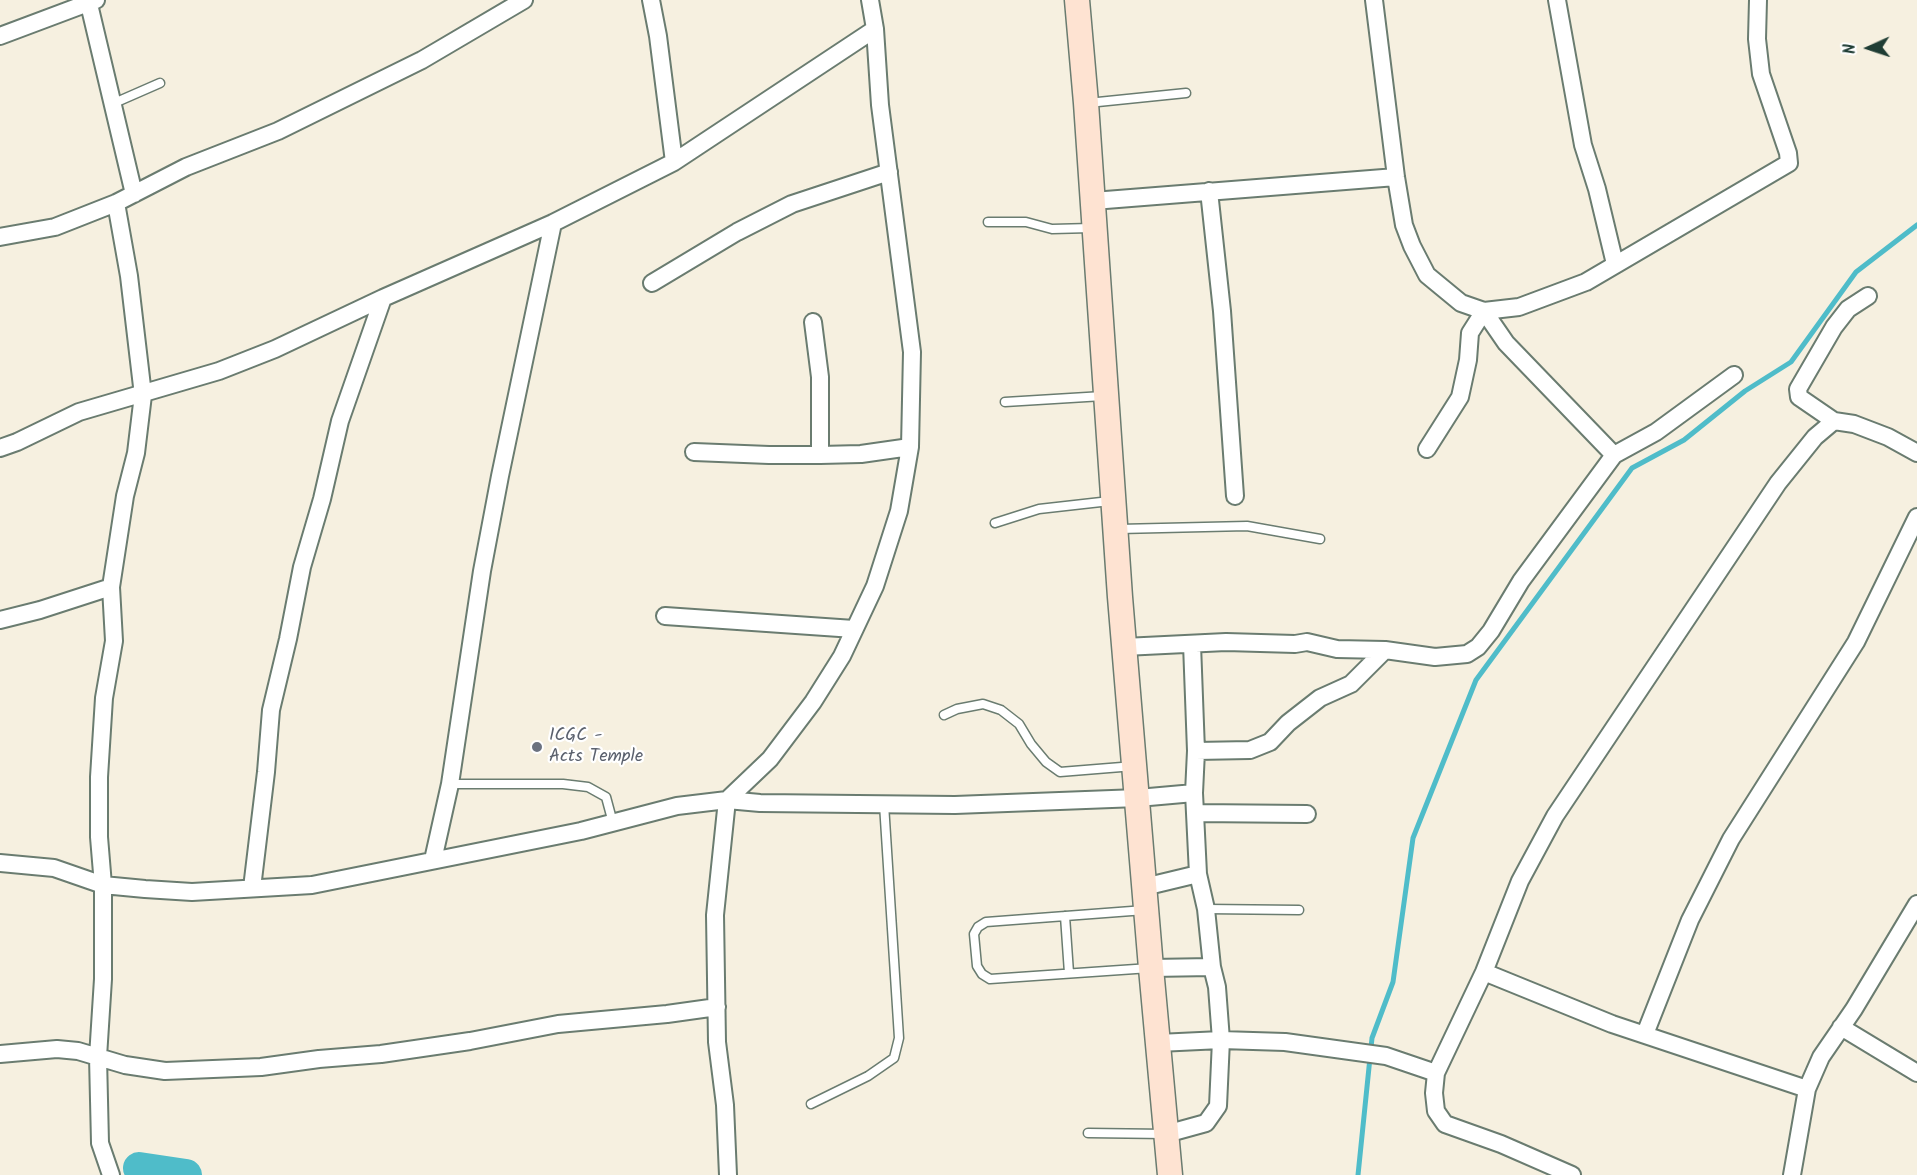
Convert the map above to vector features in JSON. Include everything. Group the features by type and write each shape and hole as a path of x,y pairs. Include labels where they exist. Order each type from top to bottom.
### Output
{"main road":[{"path":"1077,0 1124,647 1169,1168"}],"street":[{"path":"0,237 54,227 116,203 186,167 278,131 412,65 524,0"},
{"path":"651,0 658,36 674,162"},
{"path":"728,1175 717,1008 715,915 727,800 770,759 813,702 842,656 875,586 899,511 910,447 912,352 880,105 875,29 870,0"},
{"path":"1374,0 1404,225 1427,275 1461,303 1484,311 1519,307 1586,282 1789,163 1788,153 1761,74 1757,39 1758,0"},
{"path":"1557,0 1577,119 1615,264"},
{"path":"0,36 90,1 134,194"},
{"path":"0,448 79,412 229,368 553,223 674,162 875,29"},
{"path":"652,283 737,232 792,204 889,172"},
{"path":"1093,201 1396,177"},
{"path":"1209,191 1222,311 1235,496"},
{"path":"111,1175 100,1143 98,1057 103,979 103,885 99,837 99,777 104,698 114,641 111,587 126,496 136,453 143,394 129,276 116,203"},
{"path":"433,860 450,784 482,571 553,223"},
{"path":"1868,296 1848,309 1834,327 1798,389 1799,397 1834,421 1854,424 1888,437 1917,453"},
{"path":"252,888 264,794 271,710 302,567 322,499 340,421 383,298"},
{"path":"1427,449 1460,397 1468,360 1470,333 1484,311"},
{"path":"1484,311 1506,343 1614,455"},
{"path":"813,322 820,377 820,455"},
{"path":"1124,647 1226,642 1295,644 1307,642 1337,649 1385,650 1434,657 1467,654 1478,647 1491,631 1521,581 1614,455 1656,432 1734,375"},
{"path":"1572,1175 1501,1144 1445,1124 1436,1111 1434,1093 1436,1073 1484,972 1520,881 1555,816 1778,483 1815,437 1834,421"},
{"path":"694,452 820,455 910,447"},
{"path":"1645,1034 1690,920 1731,838 1856,642 1917,517"},
{"path":"0,620 40,610 111,587"},
{"path":"665,616 854,629"},
{"path":"1166,1134 1206,1123 1218,1106 1221,1040 1217,987 1212,967 1206,909 1198,874 1194,793 1196,752 1192,644"},
{"path":"1196,752 1250,750 1270,742 1288,723 1320,698 1352,684 1385,650"},
{"path":"0,863 54,868 103,885 192,892 312,885 581,831 677,806 727,800 760,803 956,805 1138,798 1194,793"},
{"path":"1195,813 1307,814"},
{"path":"1145,898 1198,874"},
{"path":"1792,1175 1807,1089 1821,1058 1854,1009 1917,904"},
{"path":"1150,968 1212,967"},
{"path":"1484,972 1612,1024 1807,1089"},
{"path":"0,1054 57,1049 78,1051 124,1065 165,1071 261,1067 414,1049 558,1024 717,1008"},
{"path":"1841,1027 1917,1073"},
{"path":"1158,1043 1221,1040 1285,1042 1386,1056 1436,1073"}],"lane":[{"path":"112,104 160,83"},
{"path":"1086,103 1186,93"},
{"path":"988,222 1026,222 1052,229 1095,228"},
{"path":"1005,402 1106,396"},
{"path":"995,523 1039,508 1114,500"},
{"path":"1115,529 1247,526 1320,539"},
{"path":"944,715 957,709 983,705 1001,710 1019,724 1031,744 1046,762 1060,772 1134,766"},
{"path":"450,784 563,784 588,788 606,797 613,823"},
{"path":"811,1104 868,1076 894,1058 899,1038 884,804"},
{"path":"1145,898 1065,916 986,922 974,933 977,966 982,974 990,979 1150,968"},
{"path":"1206,909 1299,910"},
{"path":"1065,916 1069,974"},
{"path":"1088,1133 1166,1134"}],"waterway":[{"path":"1358,1175 1372,1038 1393,982 1413,838 1476,680 1632,468 1684,440 1745,391 1791,362 1856,272 1917,225"},
{"path":"139,1168 186,1175"}],"place":[{"name":"ICGC - Acts Temple","path":"537,747"}]}
